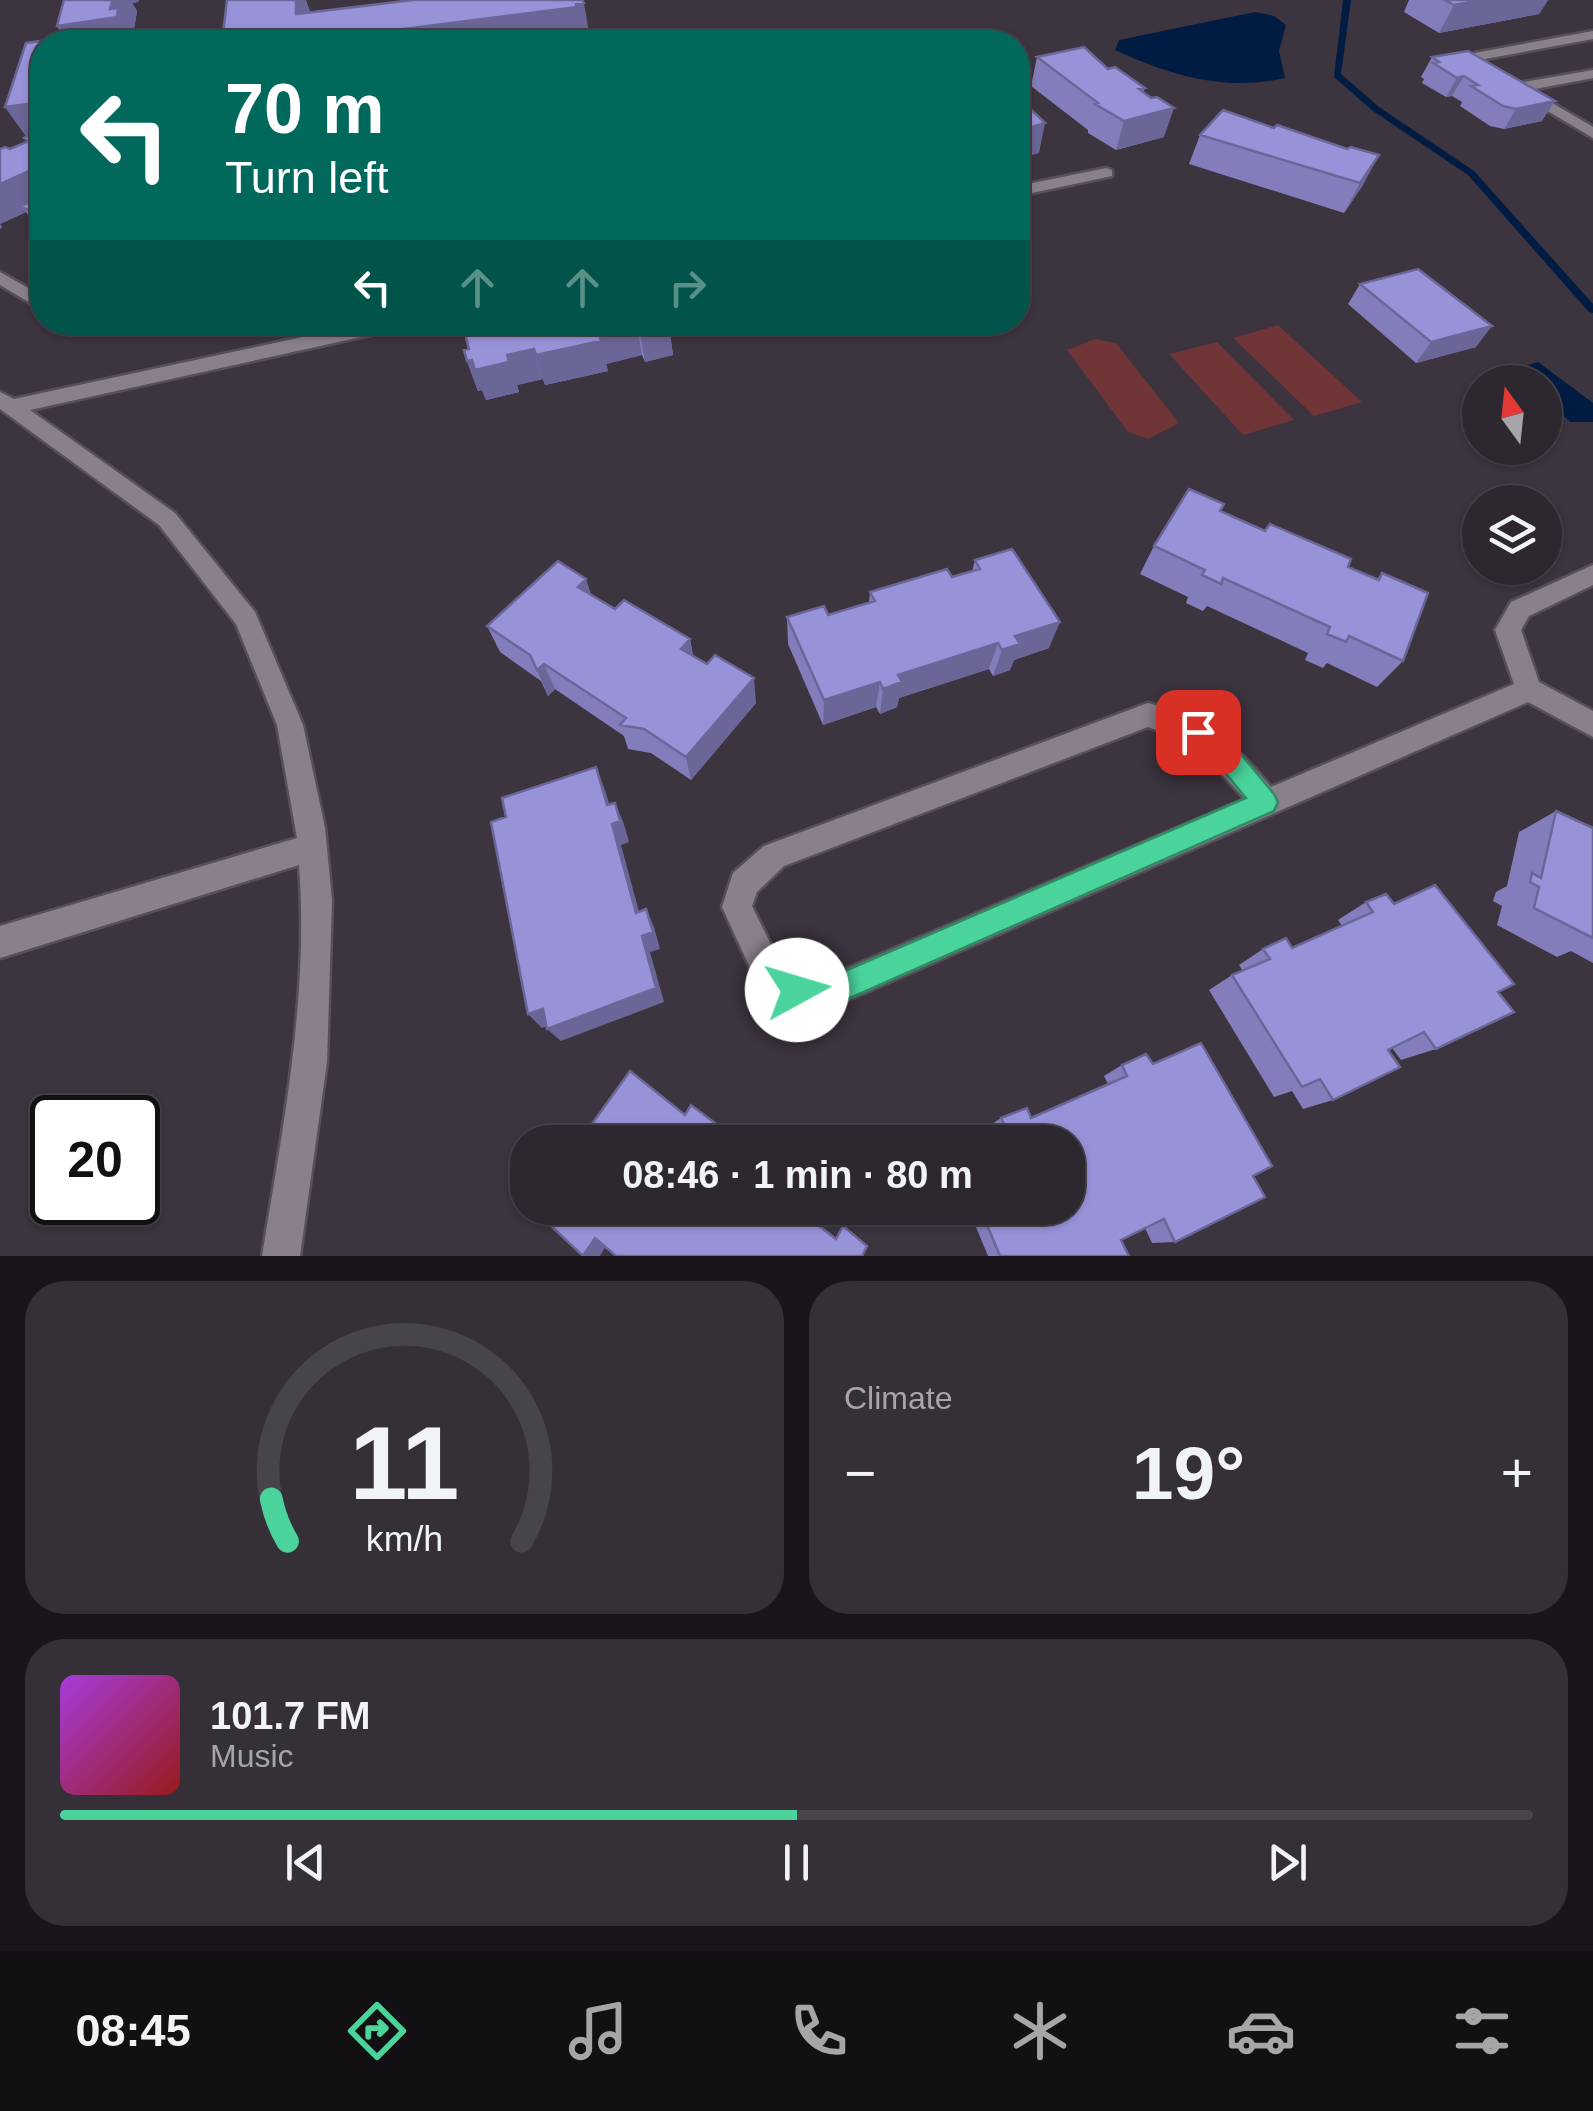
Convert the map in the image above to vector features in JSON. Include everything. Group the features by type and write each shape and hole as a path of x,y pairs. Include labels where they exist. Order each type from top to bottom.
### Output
{"street":[{"path":"1593,35 1480,56 1476,64 1593,133"},
{"path":"1516,88 1593,74"},
{"path":"1030,190 1106,174"},
{"path":"0,277 30,296"},
{"path":"6,403 338,335"},
{"path":"6,403 167,518 246,619 290,725 313,846 316,900 310,1062 281,1256"},
{"path":"1593,574 1520,609 1508,630 1529,689 1593,724"},
{"path":"1265,802 1216,743 1179,721 1148,715 774,856 744,883 737,907 773,983 797,990 832,991 1529,689"},
{"path":"0,942 313,846"}],"shaded area":[{"path":"1278,325 1362,402 1314,416 1233,338"},
{"path":"1095,339 1116,343 1179,423 1148,439 1128,432 1067,350"},
{"path":"1217,342 1294,420 1243,435 1169,354"}],"water":[{"path":"1255,12 1274,16 1286,25 1279,51 1285,78 1241,83 1198,79 1115,50 1119,40"},
{"path":"1562,380 1593,403 1593,422 1571,422 1562,415"}],"building":[{"path":"64,0 120,1 112,2 110,9 118,8 117,17 57,26"},
{"path":"227,0 296,0 296,14 413,0 584,3 396,30 223,30"},
{"path":"1445,0 1482,0 1454,5"},
{"path":"30,42 30,104 5,107 26,43"},
{"path":"1084,47 1108,69 1115,67 1145,88 1139,89 1151,98 1157,97 1174,108 1124,121 1095,104 1098,103 1037,57"},
{"path":"1468,51 1555,101 1516,109 1503,106 1471,86 1478,85 1464,76 1457,78 1433,63 1439,62 1432,57"},
{"path":"1030,109 1045,123 1030,127"},
{"path":"1223,110 1274,128 1277,125 1347,149 1379,155 1360,183 1200,135"},
{"path":"30,135 30,170 0,184 0,149 29,141 24,138"},
{"path":"1418,269 1492,326 1431,342 1360,284"},
{"path":"465,335 599,335 601,341 536,355 534,349 507,355 509,362 475,370 472,360 467,361 464,350 469,349"},
{"path":"1189,489 1224,504 1220,511 1265,531 1270,524 1351,559 1348,567 1379,580 1382,573 1428,593 1403,661 1349,636 1346,642 1327,634 1330,627 1223,578 1221,584 1202,575 1205,570 1154,546"},
{"path":"1012,549 1060,622 1015,636 1020,644 1002,650 998,643 898,675 902,682 883,689 880,682 824,700 787,617 824,606 828,615 875,601 870,592 947,569 952,577 980,569 975,560"},
{"path":"558,561 586,579 578,587 615,609 624,600 690,639 681,649 707,664 715,655 754,678 686,757 644,729 620,725 626,718 544,664 537,670 530,655 487,626"},
{"path":"596,767 607,805 615,803 620,821 612,824 636,913 646,909 653,932 642,936 656,988 547,1029 543,1009 528,1014 491,822 506,817 502,798"},
{"path":"1556,811 1593,828 1593,938 1534,908 1539,887 1530,882 1532,873 1541,878"},
{"path":"1435,885 1514,984 1498,992 1514,1012 1436,1049 1424,1032 1388,1050 1400,1067 1333,1100 1320,1079 1302,1087 1232,975 1270,959 1263,949 1286,938 1292,948 1373,912 1366,902 1386,894 1394,904"},
{"path":"1201,1043 1272,1166 1253,1176 1265,1197 1175,1242 1164,1219 1121,1240 1129,1256 1000,1256 987,1225 1085,1225 1085,1125 1004,1125 1001,1118 1027,1108 1031,1118 1127,1076 1122,1065 1146,1054 1153,1064"},
{"path":"630,1071 685,1115 691,1105 715,1123 714,1125 591,1125"},
{"path":"550,1225 818,1225 836,1239 843,1226 867,1246 862,1256 616,1256 595,1238 583,1256"}],"waterway":[{"path":"1347,0 1337,75 1376,109 1471,173 1593,310"}],"route":[{"path":"797,990 832,991 1265,802 1216,743 1198,732"}]}
